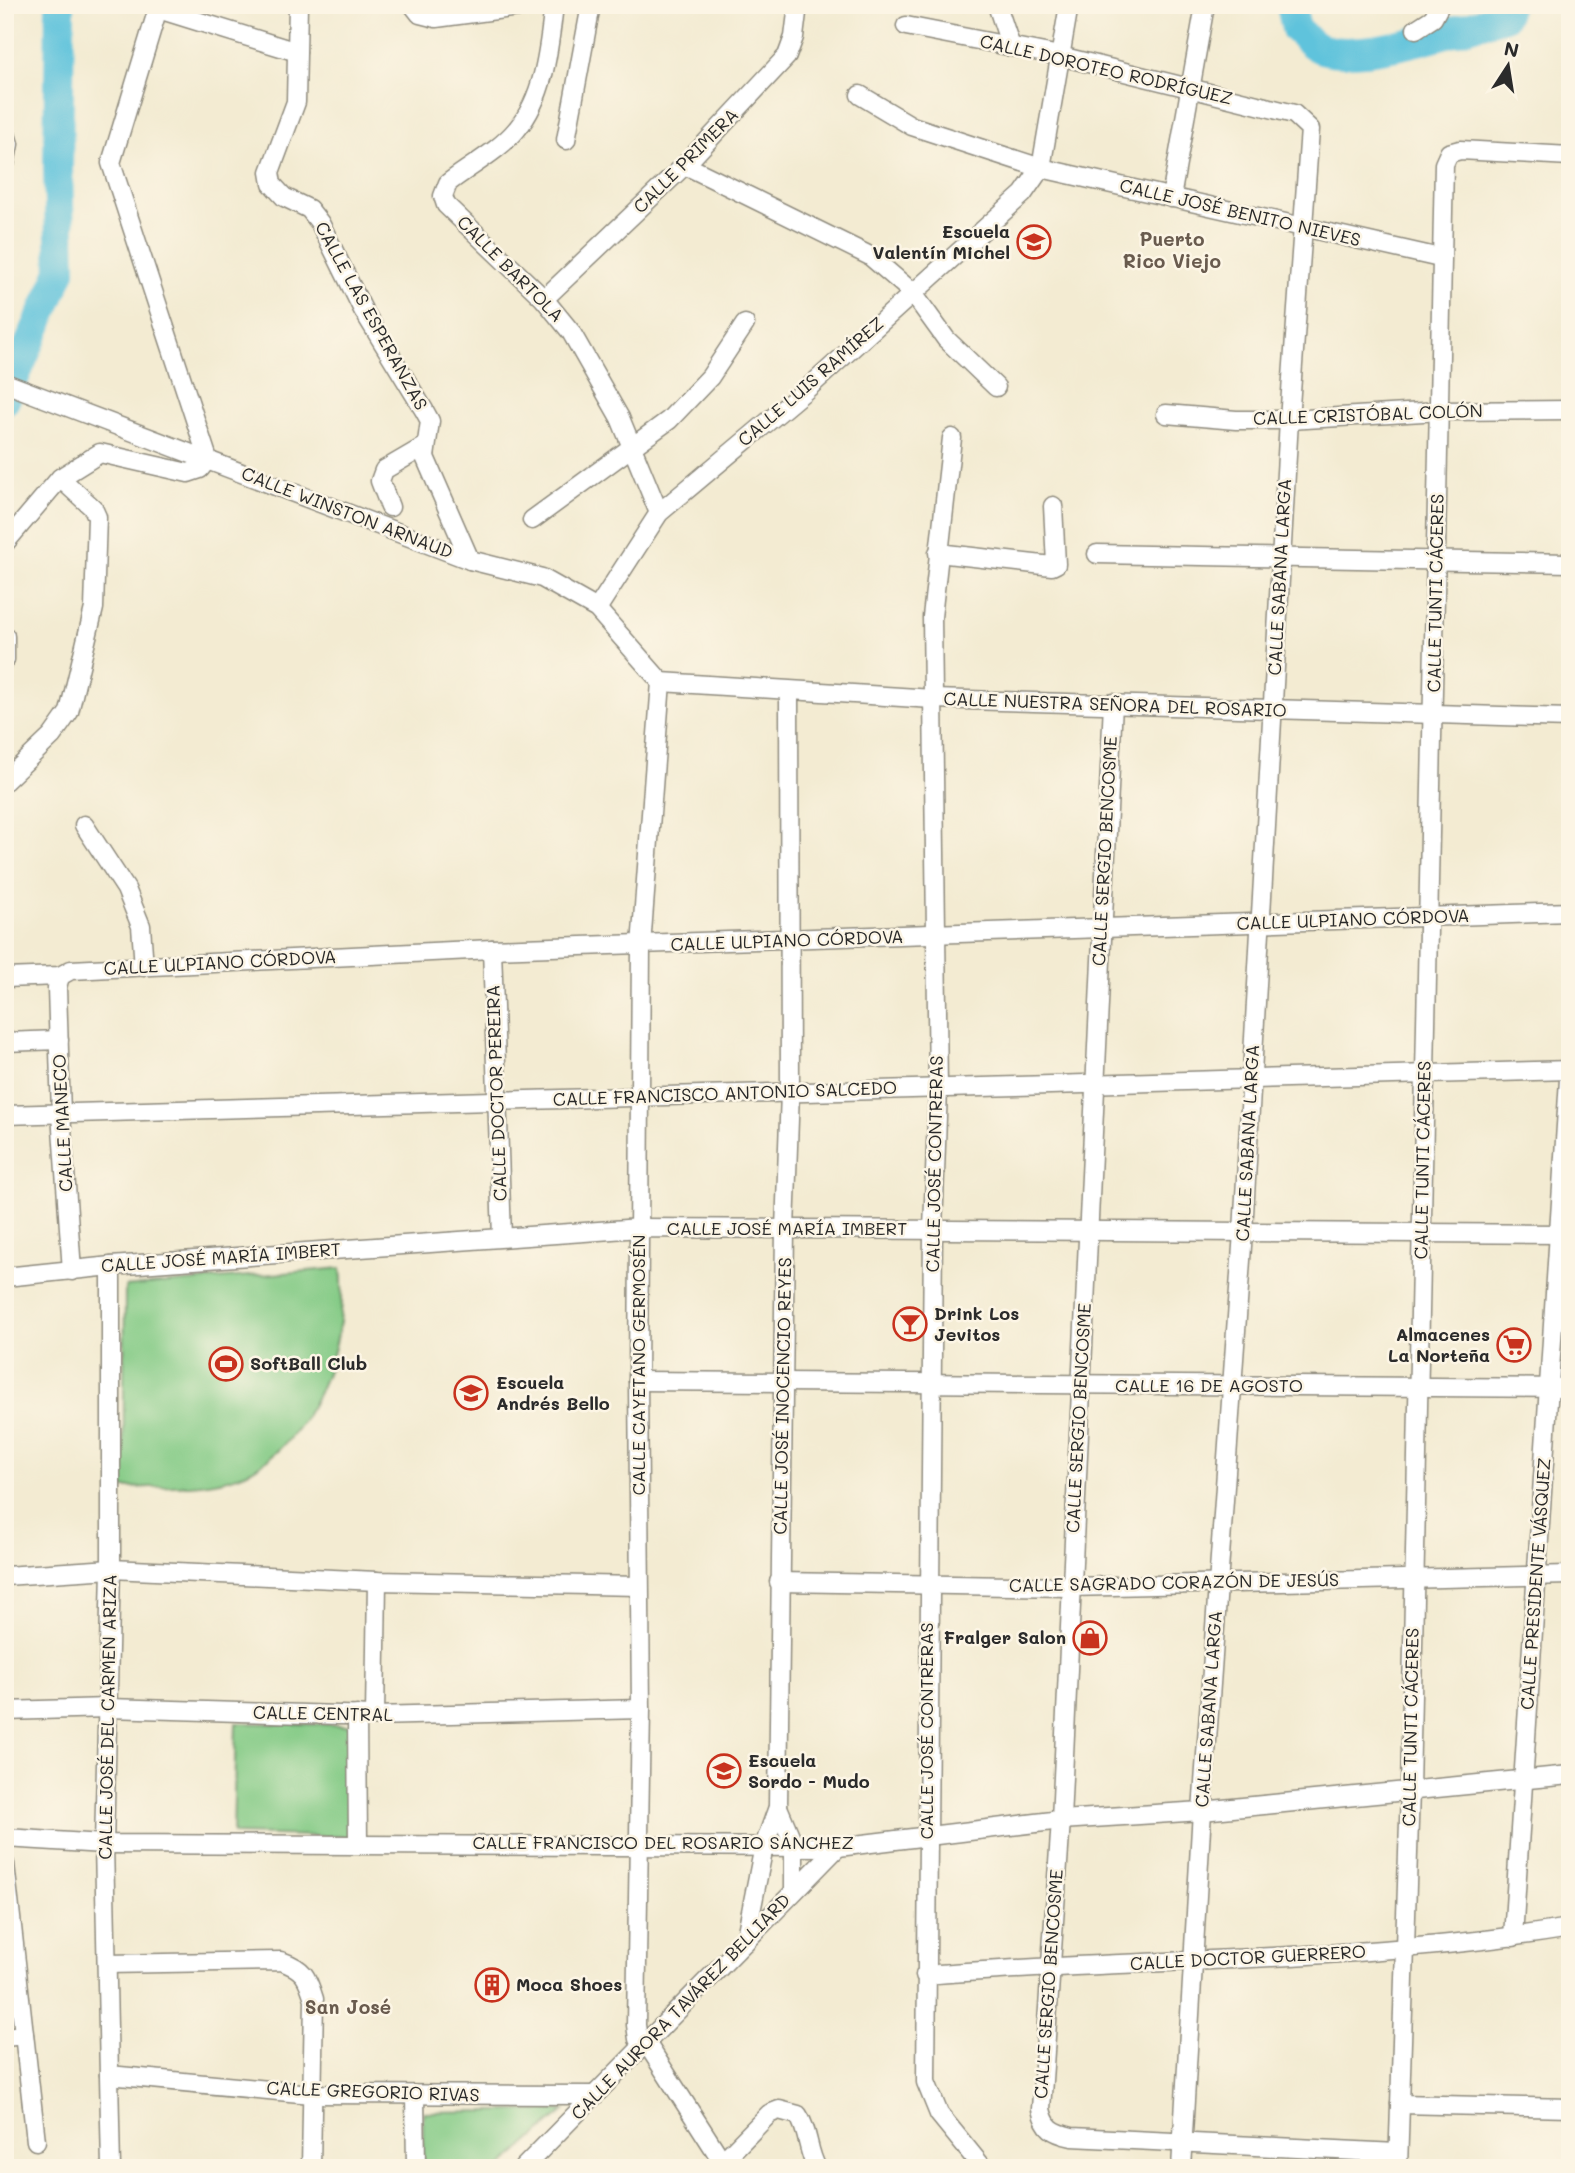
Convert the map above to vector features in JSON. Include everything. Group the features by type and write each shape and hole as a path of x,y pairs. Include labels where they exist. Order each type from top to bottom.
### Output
{"street":[{"name":"CALLE LAS ESPERANZAS","path":"298,5 296,102 270,172 272,184 284,197 309,209 320,223 363,310 430,421 425,457 470,560"},
{"path":"414,5 420,14 436,18 534,5"},
{"name":"CALLE BARTOLA","path":"554,5 541,78 530,110 516,131 448,183 443,196 446,205 544,299 571,332 620,418 659,513"},
{"path":"566,140 591,5"},
{"name":"CALLE PRIMERA","path":"544,299 685,165 787,56 794,37 798,5"},
{"path":"997,5 1011,47"},
{"path":"1041,168 1069,5"},
{"path":"1171,198 1205,5"},
{"path":"1416,29 1433,18 1440,5"},
{"path":"5,543 60,478 100,453 188,473 200,469 208,460 111,163 159,7 297,52"},
{"name":"CALLE DOROTEO RODRÍGUEZ","path":"906,26 1059,57 1294,114 1304,120"},
{"name":"CALLE JOSÉ BENITO NIEVES","path":"860,95 912,126 1041,168 1440,258"},
{"name":"CALLE SABANA LARGA","path":"1181,2168 1202,1811 1243,1232 1289,420 1310,129 1304,120"},
{"path":"5,131 9,144 5,163"},
{"name":"CALLE TUNTI CÁCERES","path":"1397,2160 1410,1790 1444,164 1449,153 1460,150 1570,156"},
{"path":"685,165 870,256 912,292 946,339 996,387"},
{"name":"CALLE LUIS RAMÍREZ","path":"597,609 659,513 807,389 1023,194 1041,168"},
{"path":"532,520 668,421 710,377 745,324"},
{"name":"CALLE WINSTON ARNAUD","path":"5,383 470,560 542,578 597,609 661,682"},
{"name":"CALLE CRISTÓBAL COLÓN","path":"1166,414 1236,420 1289,420 1440,411 1570,410"},
{"name":"CALLE JOSÉ CONTRERAS","path":"952,438 932,617 938,1088 933,1230 928,1586 926,2082 939,2114 983,2168"},
{"path":"390,507 380,481 384,470 425,446"},
{"path":"5,781 52,736 69,712 94,608 97,517 93,508 60,478"},
{"path":"938,553 1052,566 1056,564 1053,506"},
{"path":"1097,554 1570,563"},
{"path":"5,636 5,660"},
{"name":"CALLE NUESTRA SEÑORA DEL ROSARIO","path":"661,682 933,699 1570,718"},
{"name":"CALLE CAYETANO GERMOSÉN","path":"661,682 640,946 638,1381 641,1709 636,2025 638,2039 647,2045 719,2164"},
{"name":"CALLE JOSÉ INOCENCIO REYES","path":"745,1942 764,1846 778,1807 779,1582 790,1092 789,692"},
{"name":"CALLE SERGIO BENCOSME","path":"1113,703 1060,1820 1041,2109 1043,2121 1049,2130 1072,2137 1183,2144"},
{"path":"84,825 126,889 141,926 144,967"},
{"name":"CALLE ULPIANO CÓRDOVA","path":"5,978 60,976 71,970 492,949 788,941 1570,912"},
{"name":"CALLE DOCTOR PEREIRA","path":"492,949 502,1237"},
{"name":"CALLE MANECO","path":"60,976 61,1114 72,1271"},
{"path":"5,1042 59,1040"},
{"name":"CALLE PRESIDENTE VÁSQUEZ","path":"1513,1937 1548,1388 1564,1234 1570,1064"},
{"name":"CALLE FRANCISCO ANTONIO SALCEDO","path":"5,1115 1570,1070"},
{"name":"CALLE JOSÉ MARÍA IMBERT","path":"5,1277 111,1266 640,1228 1564,1234"},
{"name":"CALLE JOSÉ DEL CARMEN ARIZA","path":"111,1266 111,1569 104,1844 111,2168"},
{"name":"CALLE 16 DE AGOSTO","path":"638,1381 1570,1388"},
{"path":"5,1576 111,1569 377,1581 639,1586"},
{"name":"CALLE SAGRADO CORAZÓN DE JESÚS","path":"779,1582 1070,1587 1570,1575"},
{"path":"358,1842 377,1581"},
{"name":"CALLE CENTRAL","path":"5,1711 108,1708 366,1716 641,1709"},
{"name":"CALLE FRANCISCO DEL ROSARIO SÁNCHEZ","path":"5,1838 104,1844 358,1842 838,1847 926,1834 1060,1820 1202,1811 1570,1774"},
{"name":"CALLE JOSÉ INOCENCIO REYES","path":"778,1807 794,1845 794,1891"},
{"name":"CALLE AURORA TAVÁREZ BELLIARD","path":"523,2168 647,2045 838,1847"},
{"path":"5,1864 36,2141"},
{"name":"CALLE DOCTOR GUERRERO","path":"925,1975 1051,1965 1193,1962 1405,1950 1570,1928"},
{"path":"107,1964 281,1961 299,1967 309,1982 314,1999 311,2168"},
{"path":"5,2037 24,2035"},
{"name":"CALLE GREGORIO RIVAS","path":"108,2075 312,2094 595,2095"},
{"path":"415,2095 416,2168"},
{"path":"1400,2104 1570,2108"},
{"path":"719,2164 769,2114 789,2110 798,2115 804,2124 817,2168"},
{"path":"1183,2144 1397,2160"}],"green space":[{"name":"SoftBall Club","path":"341,1268 340,1323 325,1378 313,1404 279,1449 258,1466 228,1479 193,1485 123,1488 125,1287"},
{"path":"236,1723 351,1725 354,1837 233,1834"},
{"path":"565,2110 500,2168 423,2168 423,2112"}],"waterway":[{"path":"5,400 61,271 58,170 60,5"},
{"path":"1291,5 1296,29 1319,48 1341,52 1387,48 1438,36 1504,16 1508,5"}],"place":[{"name":"Escuela Valentín Michel","path":"1034,242"},
{"name":"Drink Los Jevitos","path":"910,1324"},
{"name":"Almacenes La Norteña","path":"1514,1345"},
{"name":"SoftBall Club","path":"226,1364"},
{"name":"Escuela Andrés Bello","path":"471,1393"},
{"name":"Fralger Salon","path":"1090,1638"},
{"name":"Escuela Sordo - Mudo","path":"724,1771"},
{"name":"Moca Shoes","path":"492,1985"}],"district":[{"name":"Puerto Rico Viejo","path":"1172,250"},
{"name":"San José","path":"348,2007"}]}
